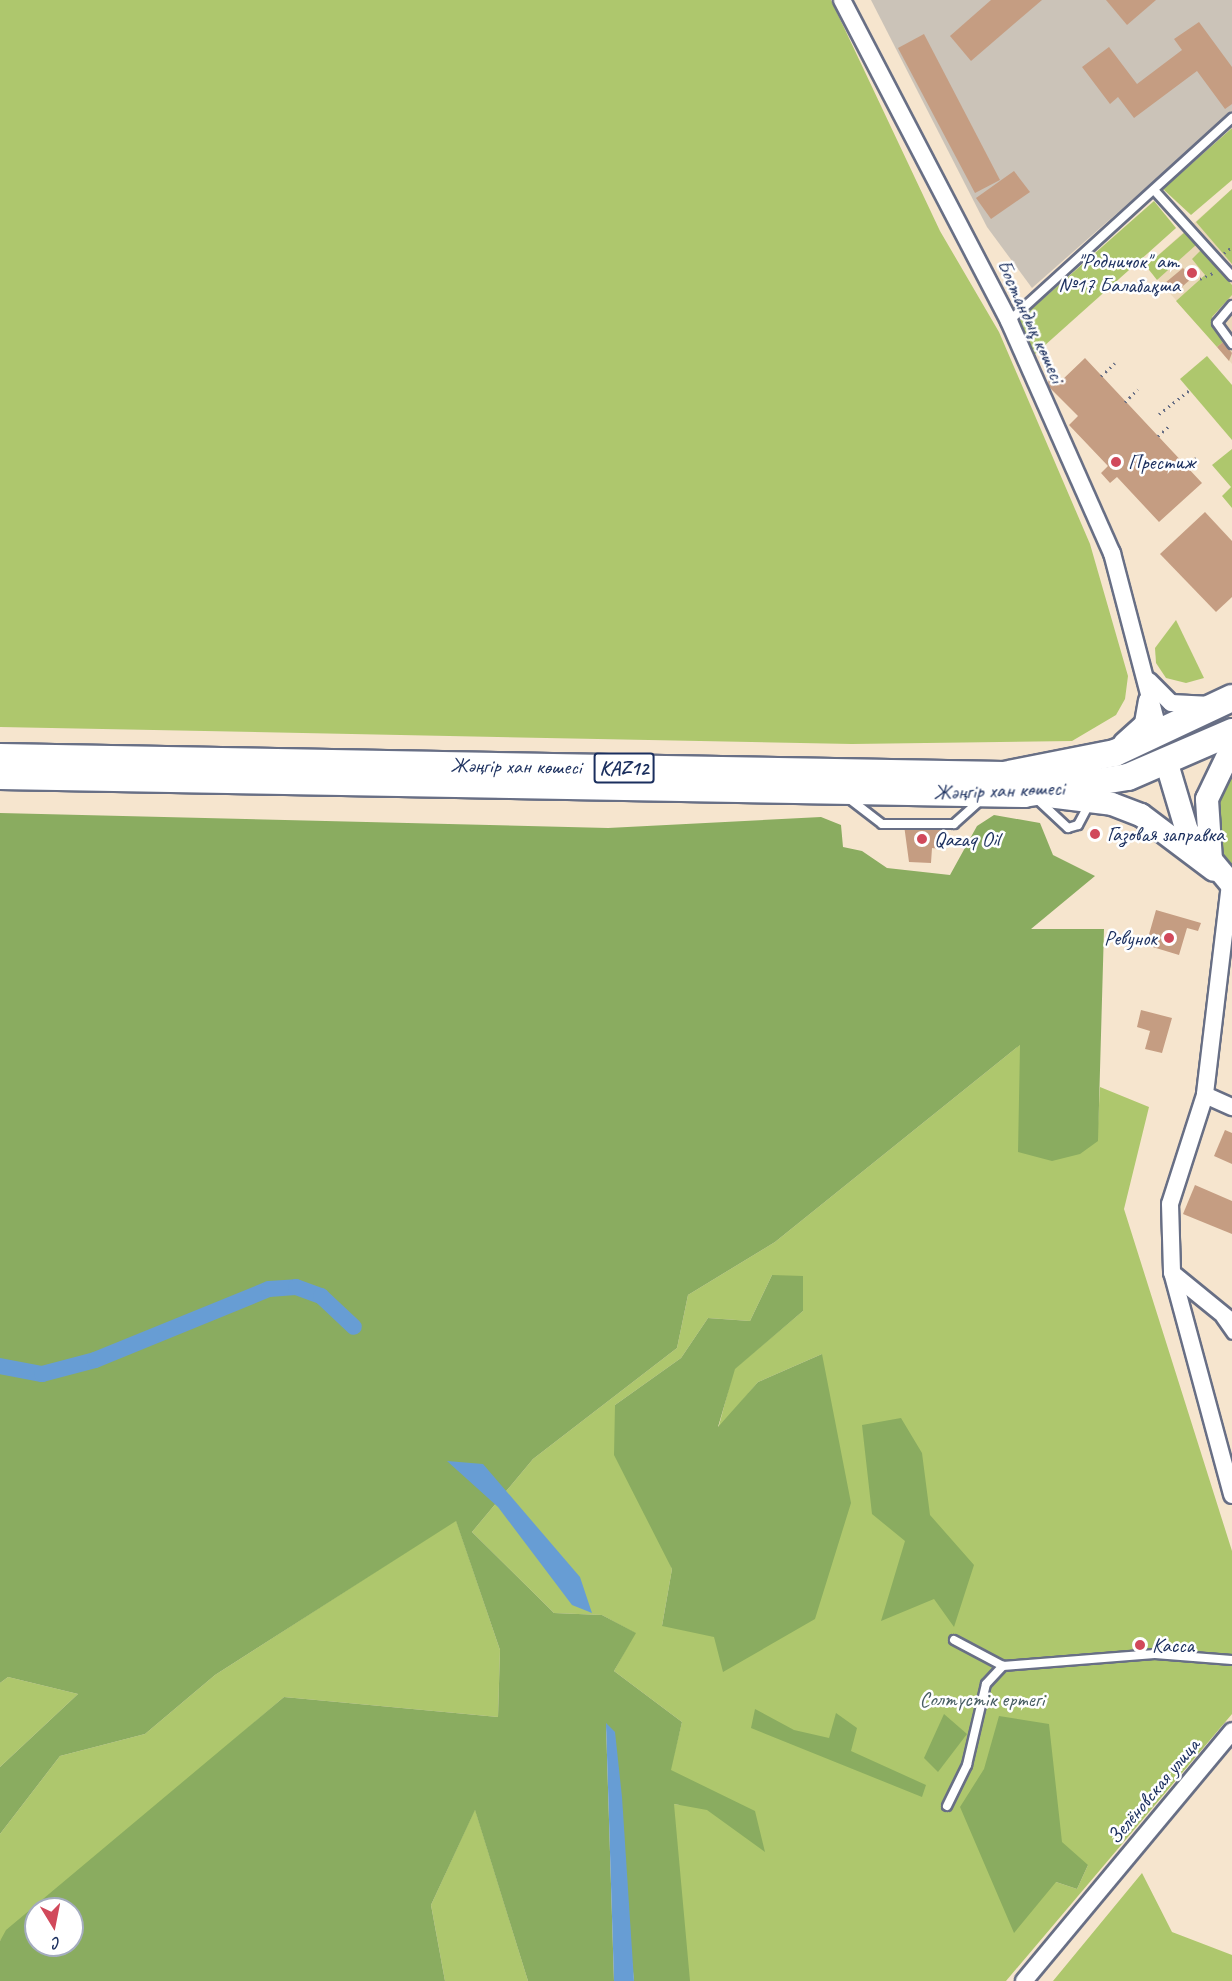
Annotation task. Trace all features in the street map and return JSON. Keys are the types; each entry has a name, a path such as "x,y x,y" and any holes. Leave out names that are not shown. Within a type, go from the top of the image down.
{"main road":[{"name":"Жәңгір хан көшесі","path":"0,757 1004,775 1093,759 1160,736 1232,697"},
{"name":"Жәңгір хан көшесі","path":"0,776 842,794 1024,794 1128,777 1167,764 1232,732"},
{"path":"1160,736 1187,831 1225,880"},
{"path":"1225,880 1206,837 1207,799 1232,747"},
{"path":"1024,794 1103,802 1141,815 1225,880"}],"street":[{"name":"Бостандық көшесі","path":"842,0 1009,321 1112,553 1145,675"},
{"path":"1145,675 1171,703 1190,707 1232,697"},
{"path":"1145,675 1160,736"},
{"path":"1093,759 1143,723 1148,706 1145,675"},
{"path":"1225,880 1205,1095 1170,1204 1172,1272 1232,1495"},
{"path":"1205,1095 1232,1107"},
{"path":"1172,1272 1226,1319"},
{"name":"Зелёновская улица","path":"1024,1981 1232,1731"}],"lane":[{"path":"1009,321 1232,118"},
{"path":"1154,190 1232,276"},
{"path":"1232,305 1217,323 1232,344"},
{"path":"1024,794 1044,804 1068,828 1078,825 1088,805 1103,802"},
{"path":"1226,1319 1232,1335"},
{"path":"954,1640 1004,1666 1155,1654 1232,1660"},
{"path":"947,1806 967,1765 986,1684 1004,1666"}],"path":[{"path":"1200,279 1223,265"},
{"path":"1101,376 1115,363"},
{"path":"1125,402 1137,389"},
{"path":"1159,414 1190,390"},
{"path":"1158,436 1169,426"},
{"path":"1186,466 1196,458"}],"shaded area":[{"path":"871,0 1232,0 1232,112 1032,288 987,227"},
{"name":"\"Родничок\" ат. №17 Балабақша","path":"1232,189 1232,364 1146,266"}],"green space":[{"path":"0,0 831,0 940,231 999,332 1090,544 1128,676 1125,699 1116,715 1072,741 852,744 0,727"},
{"path":"1232,128 1232,180 1191,215 1163,189"},
{"path":"1232,189 1232,264 1196,222"},
{"path":"1154,201 1176,228 1034,355 1018,321"},
{"path":"1185,232 1196,245 1157,280 1146,266"},
{"path":"1201,250 1232,285 1232,295 1212,317 1223,342 1217,347 1176,301 1205,275 1192,259"},
{"path":"1207,356 1232,385 1232,440 1180,379"},
{"path":"1232,449 1232,508 1222,496 1231,487 1212,465"},
{"path":"1176,620 1204,678 1186,683 1166,678 1156,663 1155,648"},
{"path":"1232,773 1232,872 1221,857 1217,810"},
{"path":"0,813 608,828 821,817 841,825 843,847 862,851 887,868 950,875 977,826 994,815 1040,823 1053,855 1095,876 1031,929 1104,929 1098,1141 1080,1154 1052,1161 1018,1152 1020,1045 775,1242 688,1295 677,1348 533,1459 472,1532 554,1613 602,1615 636,1633 614,1671 682,1722 671,1770 755,1811 765,1852 707,1810 674,1804 690,1981 634,1981 606,1723 614,1981 528,1981 475,1810 431,1905 445,1981 0,1981 0,1941 6,1930 24,1915 24,1957 84,1957 84,1897 45,1897 284,1697 498,1717 500,1650 456,1521 215,1675 145,1734 60,1756 0,1834 0,1767 78,1694 8,1677 0,1683"},
{"name":"Солтүстік ертегі","path":"1021,1044 1097,1141 1100,1087 1149,1107 1124,1209 1232,1551 1232,1714 1006,1981 673,1981 674,1804 680,1805 670,1770 682,1722 614,1671 635,1633 602,1615 554,1613 472,1532 533,1459 677,1348 688,1295 775,1242","holes":["772,1275 803,1311 734,1369 718,1429 758,1382 822,1354 662,1626 672,1569 615,1405 681,1358 708,1318 750,1321","1088,1865 1077,1889 1056,1882"]},
{"path":"772,1275 803,1276 803,1311 735,1369 718,1427 758,1382 822,1354 851,1503 815,1619 723,1672 714,1637 662,1626 672,1569 614,1455 615,1405 681,1358 708,1318 750,1321"},
{"path":"901,1418 922,1453 930,1515 974,1565 954,1627 934,1599 881,1621 905,1541 872,1514 862,1425"},
{"path":"456,1520 500,1650 498,1717 284,1697 51,1897 24,1897 24,1920 0,1941 0,1834 60,1756 145,1734 215,1675"},
{"path":"8,1677 78,1694 0,1767 0,1683"},
{"path":"755,1709 794,1730 829,1738 836,1713 857,1728 851,1751 926,1785 922,1797 751,1728"},
{"path":"944,1714 967,1734 938,1772 924,1758"},
{"path":"999,1716 1049,1724 1062,1842 1088,1865 1077,1889 1056,1882 1014,1933 960,1807 984,1769"},
{"path":"475,1809 528,1981 445,1981 431,1905"},
{"path":"1142,1873 1172,1932 1232,1955 1232,1981 1053,1981"}],"water":[{"path":"447,1461 483,1464 580,1577 592,1613 572,1605 498,1507"},
{"path":"606,1723 615,1732 622,1797 634,1981 614,1981"}],"building":[{"path":"991,0 1042,0 971,61 950,36"},
{"path":"1106,0 1156,0 1127,25"},
{"path":"1199,22 1232,67 1232,104 1225,109 1197,71 1134,118 1118,97 1110,104 1082,67 1109,47 1137,84 1182,50 1174,39"},
{"path":"924,34 1000,180 975,193 898,48"},
{"path":"1014,171 1030,192 991,219 976,198"},
{"path":"1183,268 1192,278 1174,294 1165,283"},
{"path":"1223,342 1232,353 1229,361 1217,347"},
{"path":"1085,358 1202,483 1159,522 1117,477 1110,483 1101,473 1108,466 1069,425 1078,416 1048,386 1050,369 1061,381"},
{"path":"1205,512 1232,541 1232,597 1216,612 1160,554"},
{"path":"904,825 941,827 940,849 932,848 931,863 909,862"},
{"path":"1156,910 1201,923 1198,931 1187,928 1179,955 1146,945"},
{"path":"1141,1010 1172,1018 1162,1053 1145,1049 1150,1031 1137,1027"},
{"path":"1225,1130 1232,1133 1232,1164 1214,1156"},
{"path":"1195,1185 1232,1201 1232,1234 1183,1214"},
{"name":"Касса","path":"1145,1642 1145,1647 1135,1649 1135,1643"}],"waterway":[{"path":"0,1366 42,1374 95,1360 269,1289 296,1287 321,1296 354,1327"}],"place":[{"name":"\"Родничок\" ат. №17 Балабақша","path":"1192,273"},
{"name":"Престиж","path":"1116,462"},
{"name":"Газовая заправка","path":"1095,834"},
{"name":"Qazaq Oil","path":"922,839"},
{"name":"Ревунок","path":"1169,938"},
{"name":"Касса","path":"1140,1645"}]}
